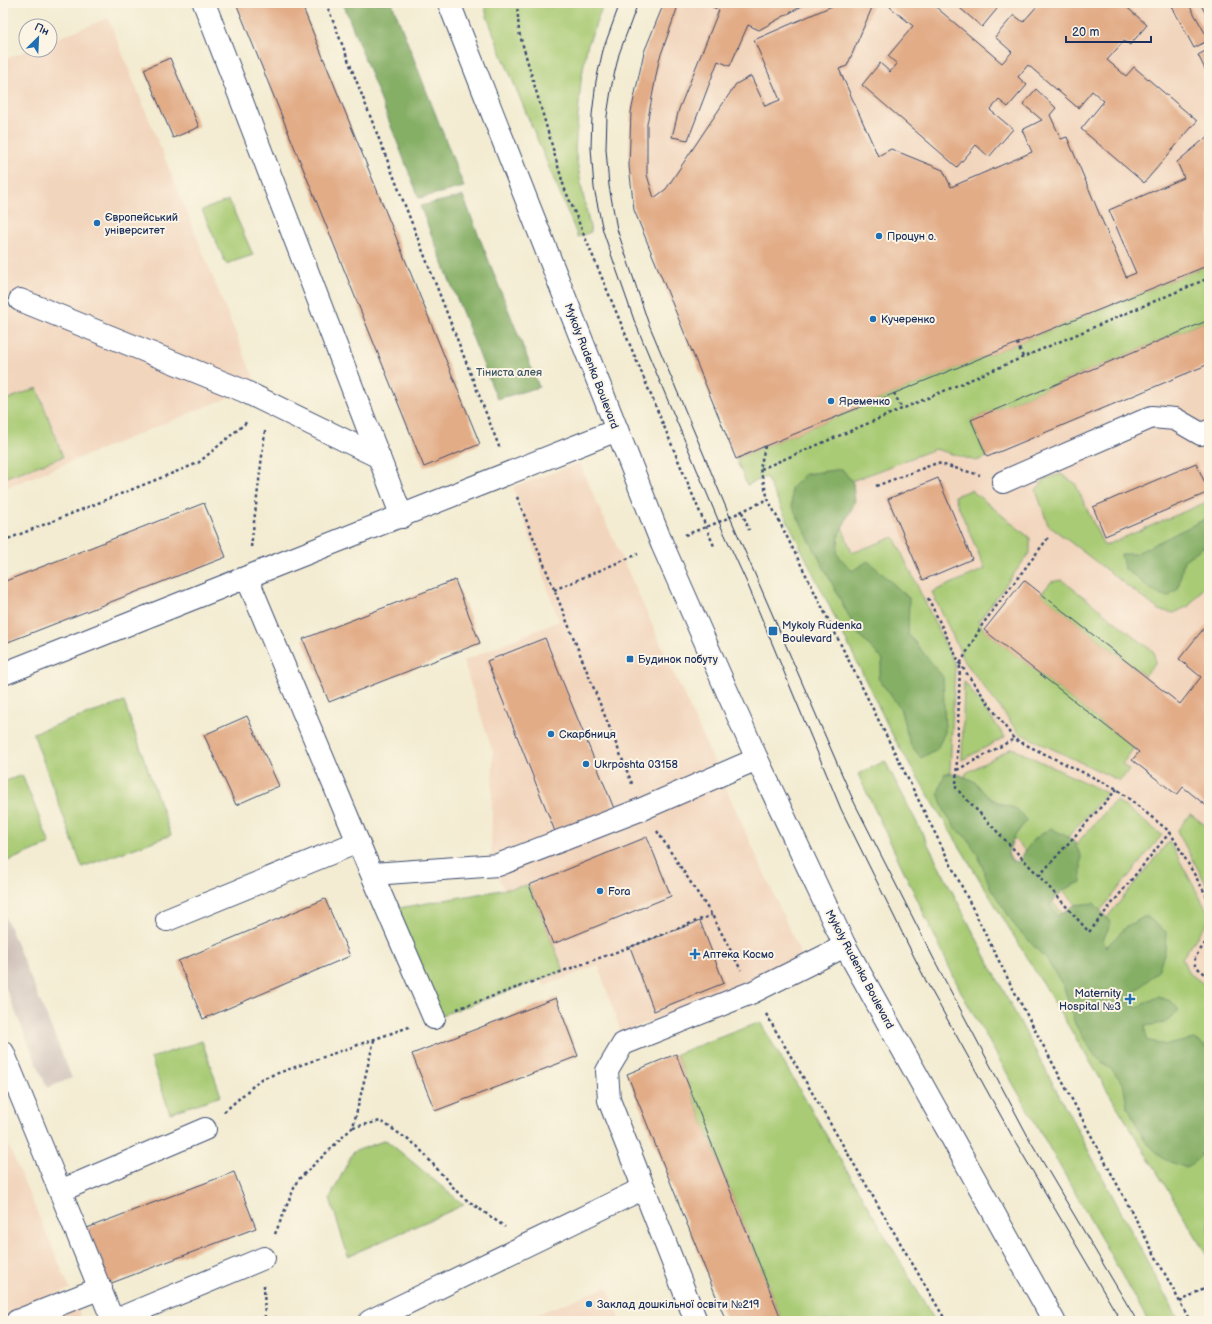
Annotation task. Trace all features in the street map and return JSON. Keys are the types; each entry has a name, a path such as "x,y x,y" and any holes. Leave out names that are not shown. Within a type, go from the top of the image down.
{"street":[{"path":"204,3 402,517"},
{"name":"Mykoly Rudenka Boulevard","path":"449,3 662,544 757,759 845,946 1054,1321"},
{"path":"20,300 244,391 379,457"},
{"path":"1003,482 1152,417 1175,419 1201,434 1209,431"},
{"path":"3,674 402,517 617,430"},
{"path":"247,578 434,1018"},
{"path":"373,874 498,865 642,809 757,759"},
{"path":"167,920 358,842"},
{"path":"696,1321 609,1100 607,1070 623,1044 753,992 845,946"},
{"path":"3,1052 101,1288 113,1321 264,1258"},
{"path":"60,1192 205,1128"},
{"path":"370,1321 644,1188"},
{"path":"17,1321 101,1288"}],"path":[{"path":"326,3 508,474 642,809 712,915 753,992 946,1321"},
{"path":"517,3 519,32 564,187 714,546"},
{"path":"760,469 1209,278"},
{"path":"1017,343 1023,357"},
{"path":"894,393 902,409"},
{"path":"3,541 198,463 269,403"},
{"path":"247,578 269,403"},
{"path":"765,446 760,469 768,499 1008,978 1190,1321"},
{"path":"876,486 936,463 1003,482"},
{"path":"742,512 749,530"},
{"path":"1048,538 982,625 960,664 956,788 1039,876 1089,932 1170,832"},
{"path":"928,598 960,664 1014,739 1117,789 1170,832 1209,900"},
{"path":"957,770 1014,739"},
{"path":"1039,876 1117,789"},
{"path":"1209,938 1195,958 1195,966 1209,977"},
{"path":"353,1127 374,1039"},
{"path":"265,1321 264,1258 297,1181 353,1127 381,1121 417,1146 460,1195 529,1244"},
{"path":"1180,1302 1209,1284"}],"shaded area":[{"path":"664,3 1209,3 1209,265 736,459 634,210 629,166 631,112 644,52"},
{"name":"Європейський університет","path":"108,18 257,386 3,489 3,60 18,54 18,58 58,58 58,38"},
{"name":"Maternity Hospital №3","path":"1209,292 1209,1258 895,740 766,477"},
{"path":"579,463 803,959 621,1033 598,965 544,986 491,859 493,753 463,661 559,621 513,487"},
{"path":"3,911 72,1078 47,1088 3,982"},
{"path":"3,1133 70,1289 3,1316"},
{"name":"Заклад дошкільної освіти №219","path":"607,1287 621,1321 519,1321"},
{"path":"77,1308 82,1321 44,1321"}],"green space":[{"path":"343,3 392,3 464,187 419,198"},
{"path":"484,3 604,3 587,47 581,81 575,150 591,232 578,237 497,43"},
{"name":"Тіниста алея","path":"463,196 539,387 497,399 420,206"},
{"path":"229,200 253,255 226,264 202,210"},
{"path":"1209,265 1209,320 971,420 987,457 976,461 935,449 828,490 852,553 894,537 955,665 949,791 1088,941 1169,841 1209,914 1209,920 1182,958 1188,972 1209,988 1209,1258 895,740 766,477 747,485 736,459"},
{"path":"37,388 63,457 3,478 3,401"},
{"path":"842,469 853,483 855,502 839,534 837,554 852,571 868,561 909,598 908,634 943,677 945,732 937,749 921,758 910,744 900,708 878,678 883,660 858,634 792,506 791,488 805,474"},
{"path":"1061,474 1075,483 1104,546 1209,501 1209,580 1189,606 1174,613 1159,610 1048,525 1036,490 1045,479"},
{"path":"971,490 1030,538 1030,552 979,621 984,630 1134,748 1122,764 1129,770 1120,781 1019,733 965,662 932,592 985,569 954,496"},
{"path":"1209,517 1209,543 1184,560 1178,589 1168,597 1156,593 1124,568 1121,554 1135,554"},
{"path":"1062,580 1154,652 1155,663 1145,676 1041,594 1051,582"},
{"path":"964,681 1005,737 962,760"},
{"path":"124,702 171,835 82,867 33,733"},
{"path":"1012,748 1107,793 1041,867 964,787 966,773"},
{"path":"885,761 1002,988 1179,1321 1148,1321 962,994 858,774"},
{"path":"945,773 961,775 975,782 988,797 1017,809 1027,820 1014,837 1008,853 1011,861 1018,862 1033,840 1051,828 1073,840 1081,856 1081,882 1063,890 1050,905 1058,916 1074,905 1094,903 1111,923 1103,940 1106,947 1127,926 1146,916 1166,932 1165,951 1158,971 1131,996 1135,1008 1158,997 1171,1001 1179,1010 1164,1023 1145,1026 1146,1040 1167,1045 1194,1039 1209,1049 1209,1134 1207,1135 1201,1156 1187,1168 1165,1160 1145,1141 1127,1105 1123,1083 1112,1070 1095,1056 1075,1024 1064,987 1046,959 1016,927 990,887 978,855 967,838 957,830 945,812 938,793"},
{"path":"22,775 50,844 3,863 3,782"},
{"path":"1116,800 1162,835 1092,921 1048,875"},
{"path":"1190,814 1209,828 1209,889 1177,831"},
{"path":"529,885 564,971 434,1018 388,910"},
{"path":"760,1022 935,1321 782,1321 676,1054"},
{"path":"202,1041 221,1096 170,1113 151,1058"},
{"path":"386,1140 464,1205 348,1256 330,1198 353,1152"}],"building":[{"path":"236,3 301,3 480,444 424,467"},
{"path":"664,3 679,3 659,60 647,124 647,175 654,198 666,189 736,84 751,76 765,106 780,100 754,40 839,3 874,3 847,66 839,69 878,156 891,149 943,170 951,187 1032,152 1022,130 1042,120 1023,104 1036,89 1056,108 1050,115 1061,139 1067,137 1126,277 1136,273 1109,210 1184,178 1177,162 1209,135 1209,265 736,459 634,210 629,166 631,112 644,52"},
{"path":"715,3 803,3 804,5 759,30 748,25 730,66 718,61 688,140 672,137 679,109 719,10 712,7"},
{"path":"893,3 931,3 1002,63 1012,52 995,37 1014,15 1023,22 1038,5 1036,3 1122,3 1147,25 1130,45 1124,41 1107,60 1126,76 1134,67 1197,121 1144,183 1081,129 1104,101 1092,91 1078,108 1028,65 1018,77 1027,85 1008,107 999,100 990,110 1013,129 989,157 976,145 957,167 862,85 880,63 890,72 897,64 888,56 913,26 890,7"},
{"path":"954,3 1002,3 982,27"},
{"path":"1170,3 1188,3 1209,40 1194,48"},
{"path":"1200,3 1209,3 1209,20"},
{"path":"1209,49 1209,77 1198,55"},
{"path":"170,58 199,127 173,138 144,69"},
{"path":"1209,320 1209,364 987,457 971,420"},
{"path":"1196,463 1209,492 1105,536 1093,507"},
{"path":"938,478 972,559 923,580 888,499"},
{"path":"204,503 226,557 3,644 3,582"},
{"path":"455,580 480,643 329,702 303,639"},
{"path":"1024,580 1180,704 1201,677 1179,659 1209,622 1209,808 1183,787 1177,795 1132,760 1139,752 984,630"},
{"path":"545,638 615,811 556,834 487,661"},
{"path":"247,716 279,786 236,805 204,735"},
{"path":"647,837 671,896 553,944 529,885"},
{"path":"325,899 350,956 203,1019 178,961"},
{"path":"700,921 724,983 654,1011 630,947"},
{"path":"556,998 578,1056 435,1111 412,1054"},
{"path":"676,1054 782,1321 726,1321 627,1074"},
{"path":"234,1172 256,1228 109,1284 87,1228"}],"tram line":[{"path":"620,3 603,50 596,81 592,115 591,148 594,188 603,231 634,320 719,522 747,583 841,809 926,981 1016,1143 1121,1321"},
{"path":"638,3 619,54 612,84 607,116 606,149 609,186 617,229 648,322 730,517 854,802 940,971 1031,1142 1137,1321"}],"place":[{"name":"Європейський університет","path":"97,223"},
{"name":"Процун о.","path":"879,236"},
{"name":"Кучеренко","path":"873,319"},
{"name":"Яременко","path":"831,401"},
{"name":"Mykoly Rudenka Boulevard","path":"773,631"},
{"name":"Будинок побуту","path":"630,659"},
{"name":"Скарбниця","path":"551,734"},
{"name":"Ukrposhta 03158","path":"586,764"},
{"name":"Fora","path":"600,891"},
{"name":"Аптека Космо","path":"695,954"},
{"name":"Maternity Hospital №3","path":"1130,999"},
{"name":"Заклад дошкільної освіти №219","path":"589,1304"}]}
